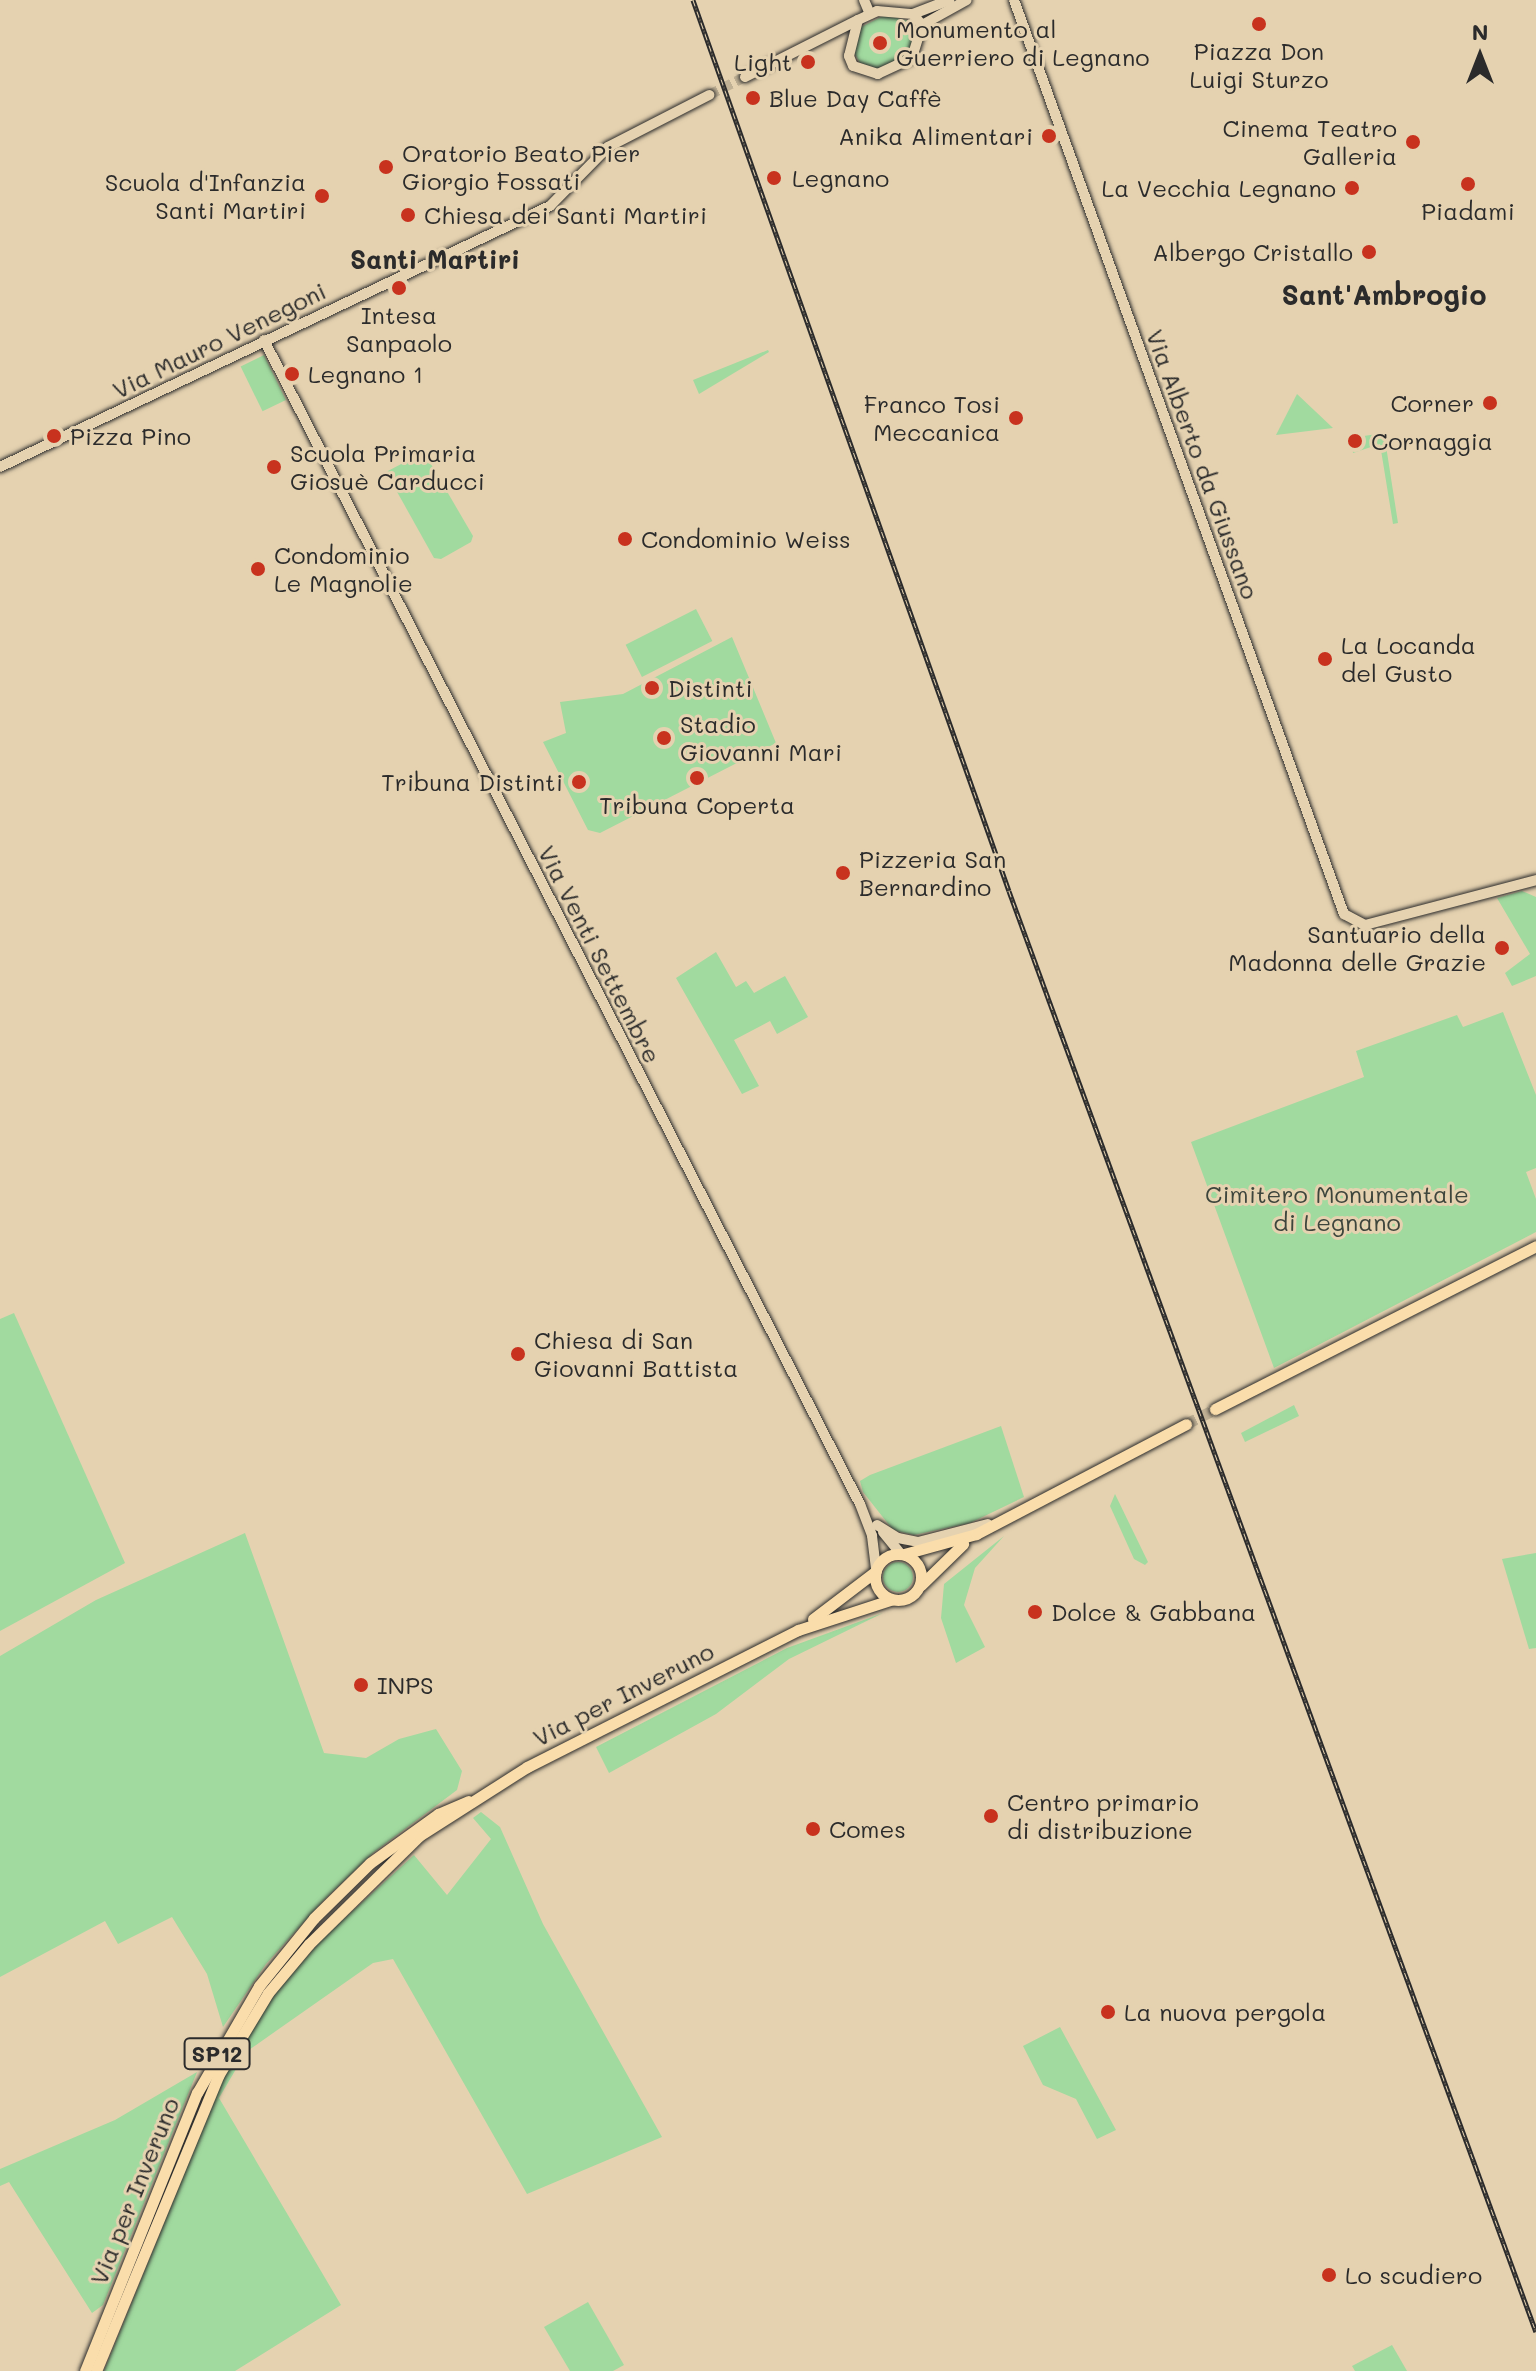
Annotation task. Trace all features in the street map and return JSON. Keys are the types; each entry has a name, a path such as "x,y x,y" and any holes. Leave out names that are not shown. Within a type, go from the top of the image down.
{"main road":[{"path":"1215,1409 1536,1246"},
{"path":"976,1534 921,1585 912,1598 890,1600 879,1587 876,1570 884,1558 976,1534 1186,1424"},
{"path":"901,1553 920,1573 921,1585"},
{"name":"Via per Inveruno","path":"798,1630 876,1570"},
{"name":"Via per Inveruno","path":"96,2371 218,2076 268,1993 309,1944 412,1844 469,1801 798,1630 890,1600"},
{"name":"Via per Inveruno","path":"85,2371 197,2093 259,1986 314,1918 370,1863 449,1806 469,1801"}],"street":[{"path":"864,0 869,12"},
{"path":"745,77 869,12 913,14 949,0"},
{"path":"858,20 849,46 853,66 865,73 890,72 912,58 922,25 967,0"},
{"name":"Via Alberto da Giussano","path":"1014,0 1342,910 1353,923 1369,924 1536,880"},
{"path":"913,14 922,25"},
{"path":"819,39 849,46"},
{"name":"Via Mauro Venegoni","path":"0,467 550,206 608,147 709,95"},
{"name":"Via Venti Settembre","path":"264,340 860,1504 872,1536 876,1570"},
{"name":"Via Venti Settembre","path":"860,1504 901,1553"},
{"path":"877,1525 898,1538 918,1542 1002,1520"}],"green space":[{"path":"885,15 909,21 917,34 907,55 880,70 860,63 852,49 861,27"},
{"path":"769,352 699,394 693,380"},
{"path":"264,355 286,400 263,411 241,366"},
{"path":"1297,394 1333,428 1276,435"},
{"path":"1384,433 1398,523 1393,524 1380,444 1353,453 1352,444 1357,437"},
{"path":"424,452 473,536 471,542 441,559 434,558 386,472"},
{"path":"696,609 712,641 642,677 626,645"},
{"name":"Stadio Giovanni Mari","path":"732,637 776,743 600,833 588,830 543,742 566,733 560,702 623,694"},
{"path":"1522,891 1536,897 1536,976 1512,986 1505,973 1530,954 1497,898"},
{"path":"716,952 736,987 746,981 754,993 785,976 808,1017 777,1034 770,1021 734,1040 759,1086 742,1094 676,978"},
{"name":"Cimitero Monumentale di Legnano","path":"1503,1012 1536,1095 1536,1168 1526,1172 1536,1199 1536,1232 1274,1368 1191,1142 1364,1077 1356,1051 1457,1015 1463,1027"},
{"path":"14,1313 125,1563 0,1631 0,1319"},
{"path":"1294,1405 1299,1416 1245,1442 1241,1433"},
{"path":"1001,1426 1024,1497 970,1523 914,1535 893,1530 863,1492 860,1481 870,1475"},
{"path":"1115,1494 1148,1562 1145,1565 1134,1559 1110,1506"},
{"path":"245,1533 324,1753 366,1758 399,1739 436,1729 462,1771 457,1790 373,1853 324,1900 266,1964 223,2027 207,1974 172,1917 118,1944 105,1921 0,1977 0,1656 96,1600"},
{"path":"1004,1536 975,1568 964,1605 985,1647 956,1663 941,1618 944,1584"},
{"path":"1536,1553 1536,1648 1529,1649 1502,1559"},
{"path":"898,1562 909,1566 913,1577 909,1588 898,1592 887,1588 883,1577 887,1566"},
{"path":"883,1613 789,1659 716,1714 609,1773 596,1747 787,1648"},
{"path":"481,1812 500,1827 543,1924 662,2137 527,2194 393,1959 373,1963 246,2052 219,2098 341,2305 235,2371 104,2371 223,2078 273,1996 323,1938 414,1855 447,1895 491,1839 473,1818"},
{"path":"1060,2027 1116,2130 1097,2139 1076,2099 1043,2085 1023,2046"},
{"path":"197,2072 103,2305 92,2313 9,2182 0,2186 0,2169 115,2120"},
{"path":"588,2302 624,2365 613,2371 570,2371 544,2327"},
{"path":"1392,2345 1407,2371 1355,2371 1352,2366"}],"tunnel":[{"path":"709,95 745,77"},
{"path":"1186,1424 1215,1409"}],"railway":[{"path":"693,0 1009,891 1536,2332"}],"place":[{"name":"Piazza Don Luigi Sturzo","path":"1259,24"},
{"name":"Monumento al Guerriero di Legnano","path":"880,43"},
{"name":"Light","path":"808,62"},
{"name":"Blue Day Caffè","path":"753,98"},
{"name":"Anika Alimentari","path":"1049,136"},
{"name":"Cinema Teatro Galleria","path":"1413,142"},
{"name":"Oratorio Beato Pier Giorgio Fossati","path":"386,167"},
{"name":"Legnano","path":"774,178"},
{"name":"Piadami","path":"1468,184"},
{"name":"La Vecchia Legnano","path":"1352,188"},
{"name":"Scuola d'Infanzia Santi Martiri","path":"322,196"},
{"name":"Chiesa dei Santi Martiri","path":"408,215"},
{"name":"Albergo Cristallo","path":"1369,252"},
{"name":"Intesa Sanpaolo","path":"399,288"},
{"name":"Legnano 1","path":"292,374"},
{"name":"Corner","path":"1490,403"},
{"name":"Franco Tosi Meccanica","path":"1016,418"},
{"name":"Pizza Pino","path":"54,436"},
{"name":"Cornaggia","path":"1355,441"},
{"name":"Scuola Primaria Giosuè Carducci","path":"274,467"},
{"name":"Condominio Weiss","path":"625,539"},
{"name":"Condominio Le Magnolie","path":"258,569"},
{"name":"La Locanda del Gusto","path":"1325,659"},
{"name":"Distinti","path":"652,688"},
{"name":"Stadio Giovanni Mari","path":"664,738"},
{"name":"Tribuna Coperta","path":"697,778"},
{"name":"Tribuna Distinti","path":"579,782"},
{"name":"Pizzeria San Bernardino","path":"843,873"},
{"name":"Santuario della Madonna delle Grazie","path":"1502,948"},
{"name":"Chiesa di San Giovanni Battista","path":"518,1354"},
{"name":"Dolce & Gabbana","path":"1035,1612"},
{"name":"INPS","path":"361,1685"},
{"name":"Centro primario di distribuzione","path":"991,1816"},
{"name":"Comes","path":"813,1829"},
{"name":"La nuova pergola","path":"1108,2012"},
{"name":"Lo scudiero","path":"1329,2275"}],"district":[{"name":"Santi Martiri","path":"435,260"},
{"name":"Sant'Ambrogio","path":"1384,294"}]}
